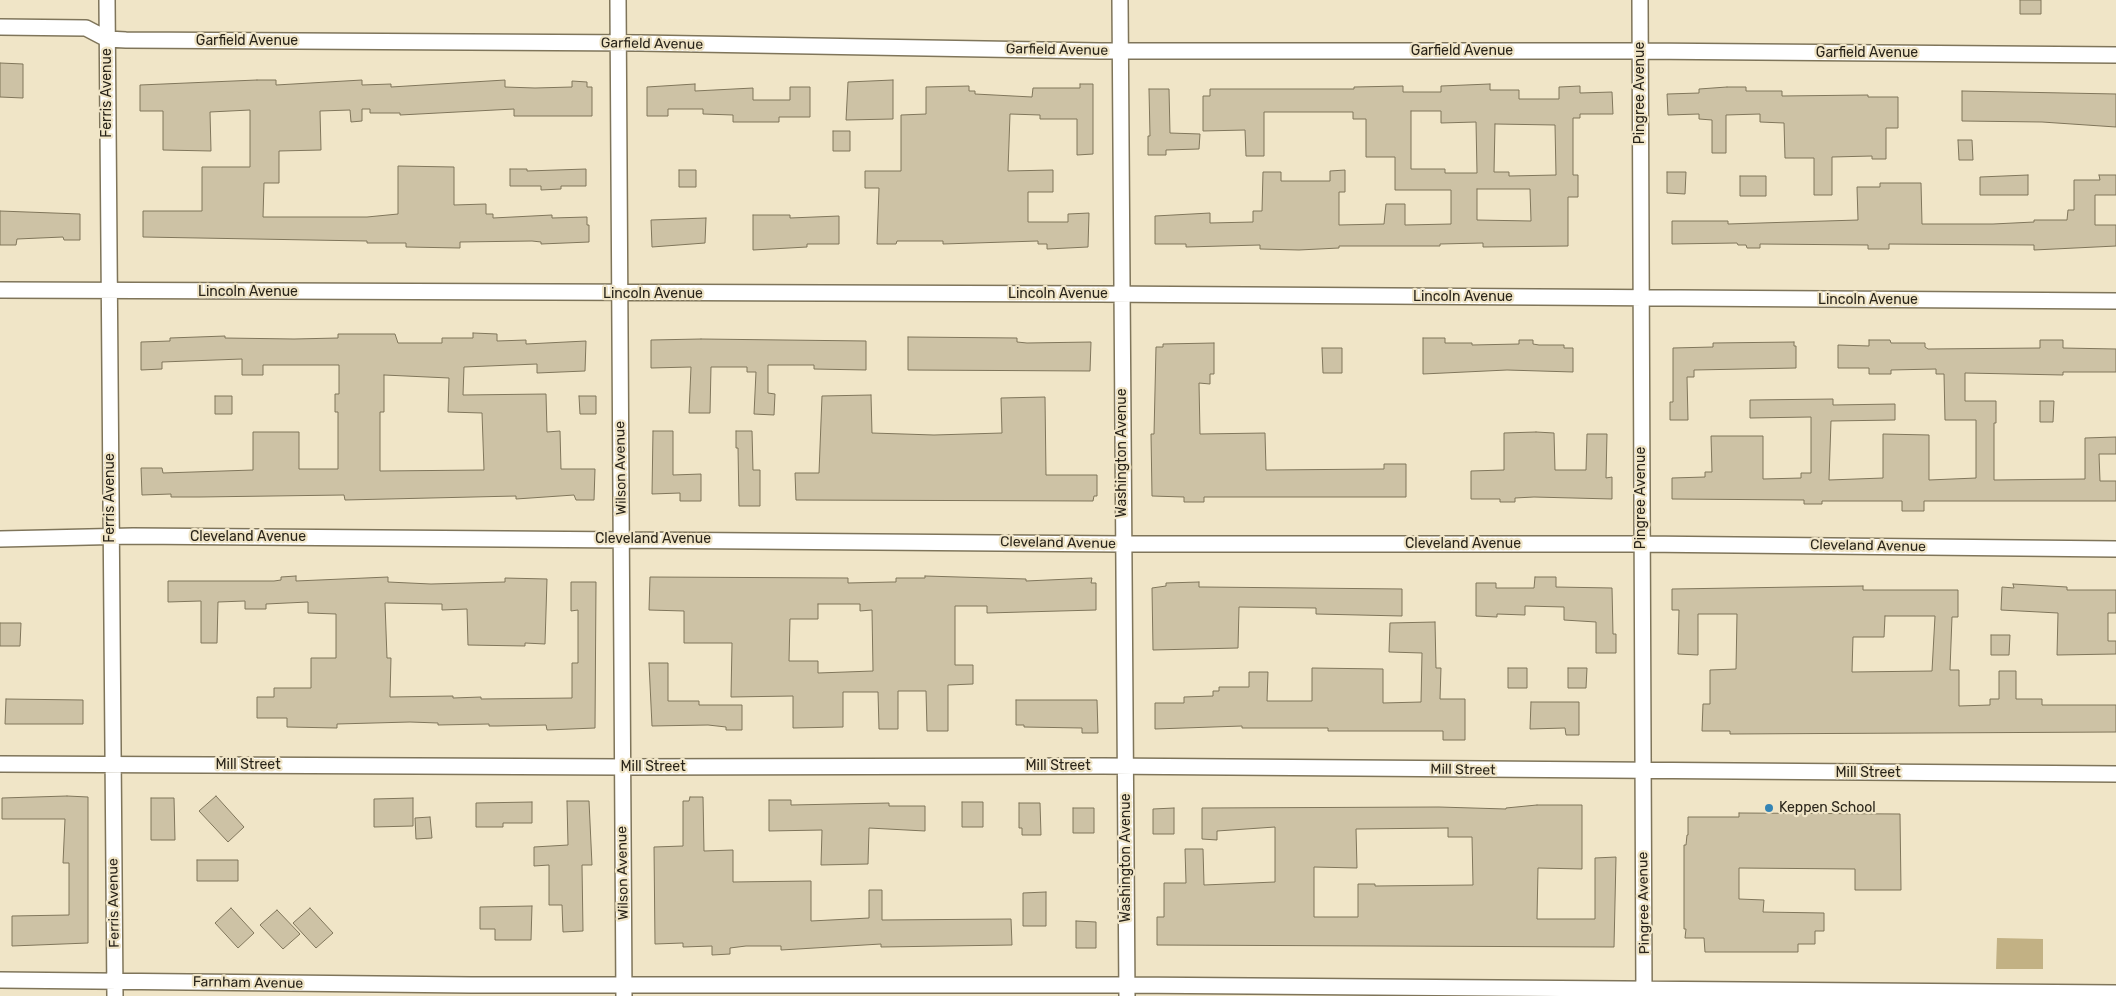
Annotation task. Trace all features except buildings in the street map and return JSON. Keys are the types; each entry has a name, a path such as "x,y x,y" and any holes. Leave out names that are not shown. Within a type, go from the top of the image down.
{"street":[{"name":"Ferris Avenue","path":"107,0 115,989"},
{"name":"Wilson Avenue","path":"618,0 624,991"},
{"name":"Washington Avenue","path":"1120,0 1127,990"},
{"name":"Pingree Avenue","path":"1640,0 1644,993"},
{"name":"Garfield Avenue","path":"0,28 86,28 107,39 618,43 1120,51 1640,51 2116,55"},
{"name":"Lincoln Avenue","path":"0,290 2116,301"},
{"name":"Cleveland Avenue","path":"0,540 110,537 2116,548"},
{"name":"Mill Street","path":"0,764 1125,767 2116,774"},
{"name":"Farnham Avenue","path":"0,980 115,989 2116,993"}],"shaded area":[{"path":"1997,938 2043,939 2043,969 1996,969"}],"place":[{"name":"Keppen School","path":"1769,808"}]}
